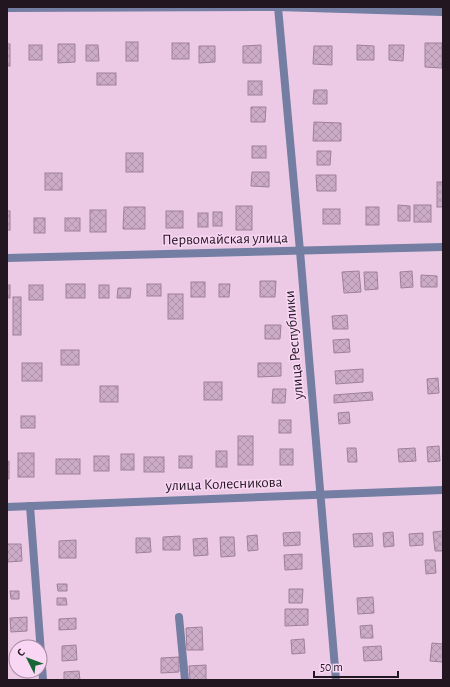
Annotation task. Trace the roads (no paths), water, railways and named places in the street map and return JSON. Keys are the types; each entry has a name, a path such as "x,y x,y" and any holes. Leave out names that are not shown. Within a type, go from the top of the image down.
{"street":[{"path":"7,8 278,7 443,12"},
{"name":"улица Республики","path":"278,7 336,680"},
{"name":"Первомайская улица","path":"7,258 443,247"},
{"name":"улица Колесникова","path":"7,507 443,490"},
{"path":"30,506 44,680"},
{"path":"179,617 185,680"}]}
